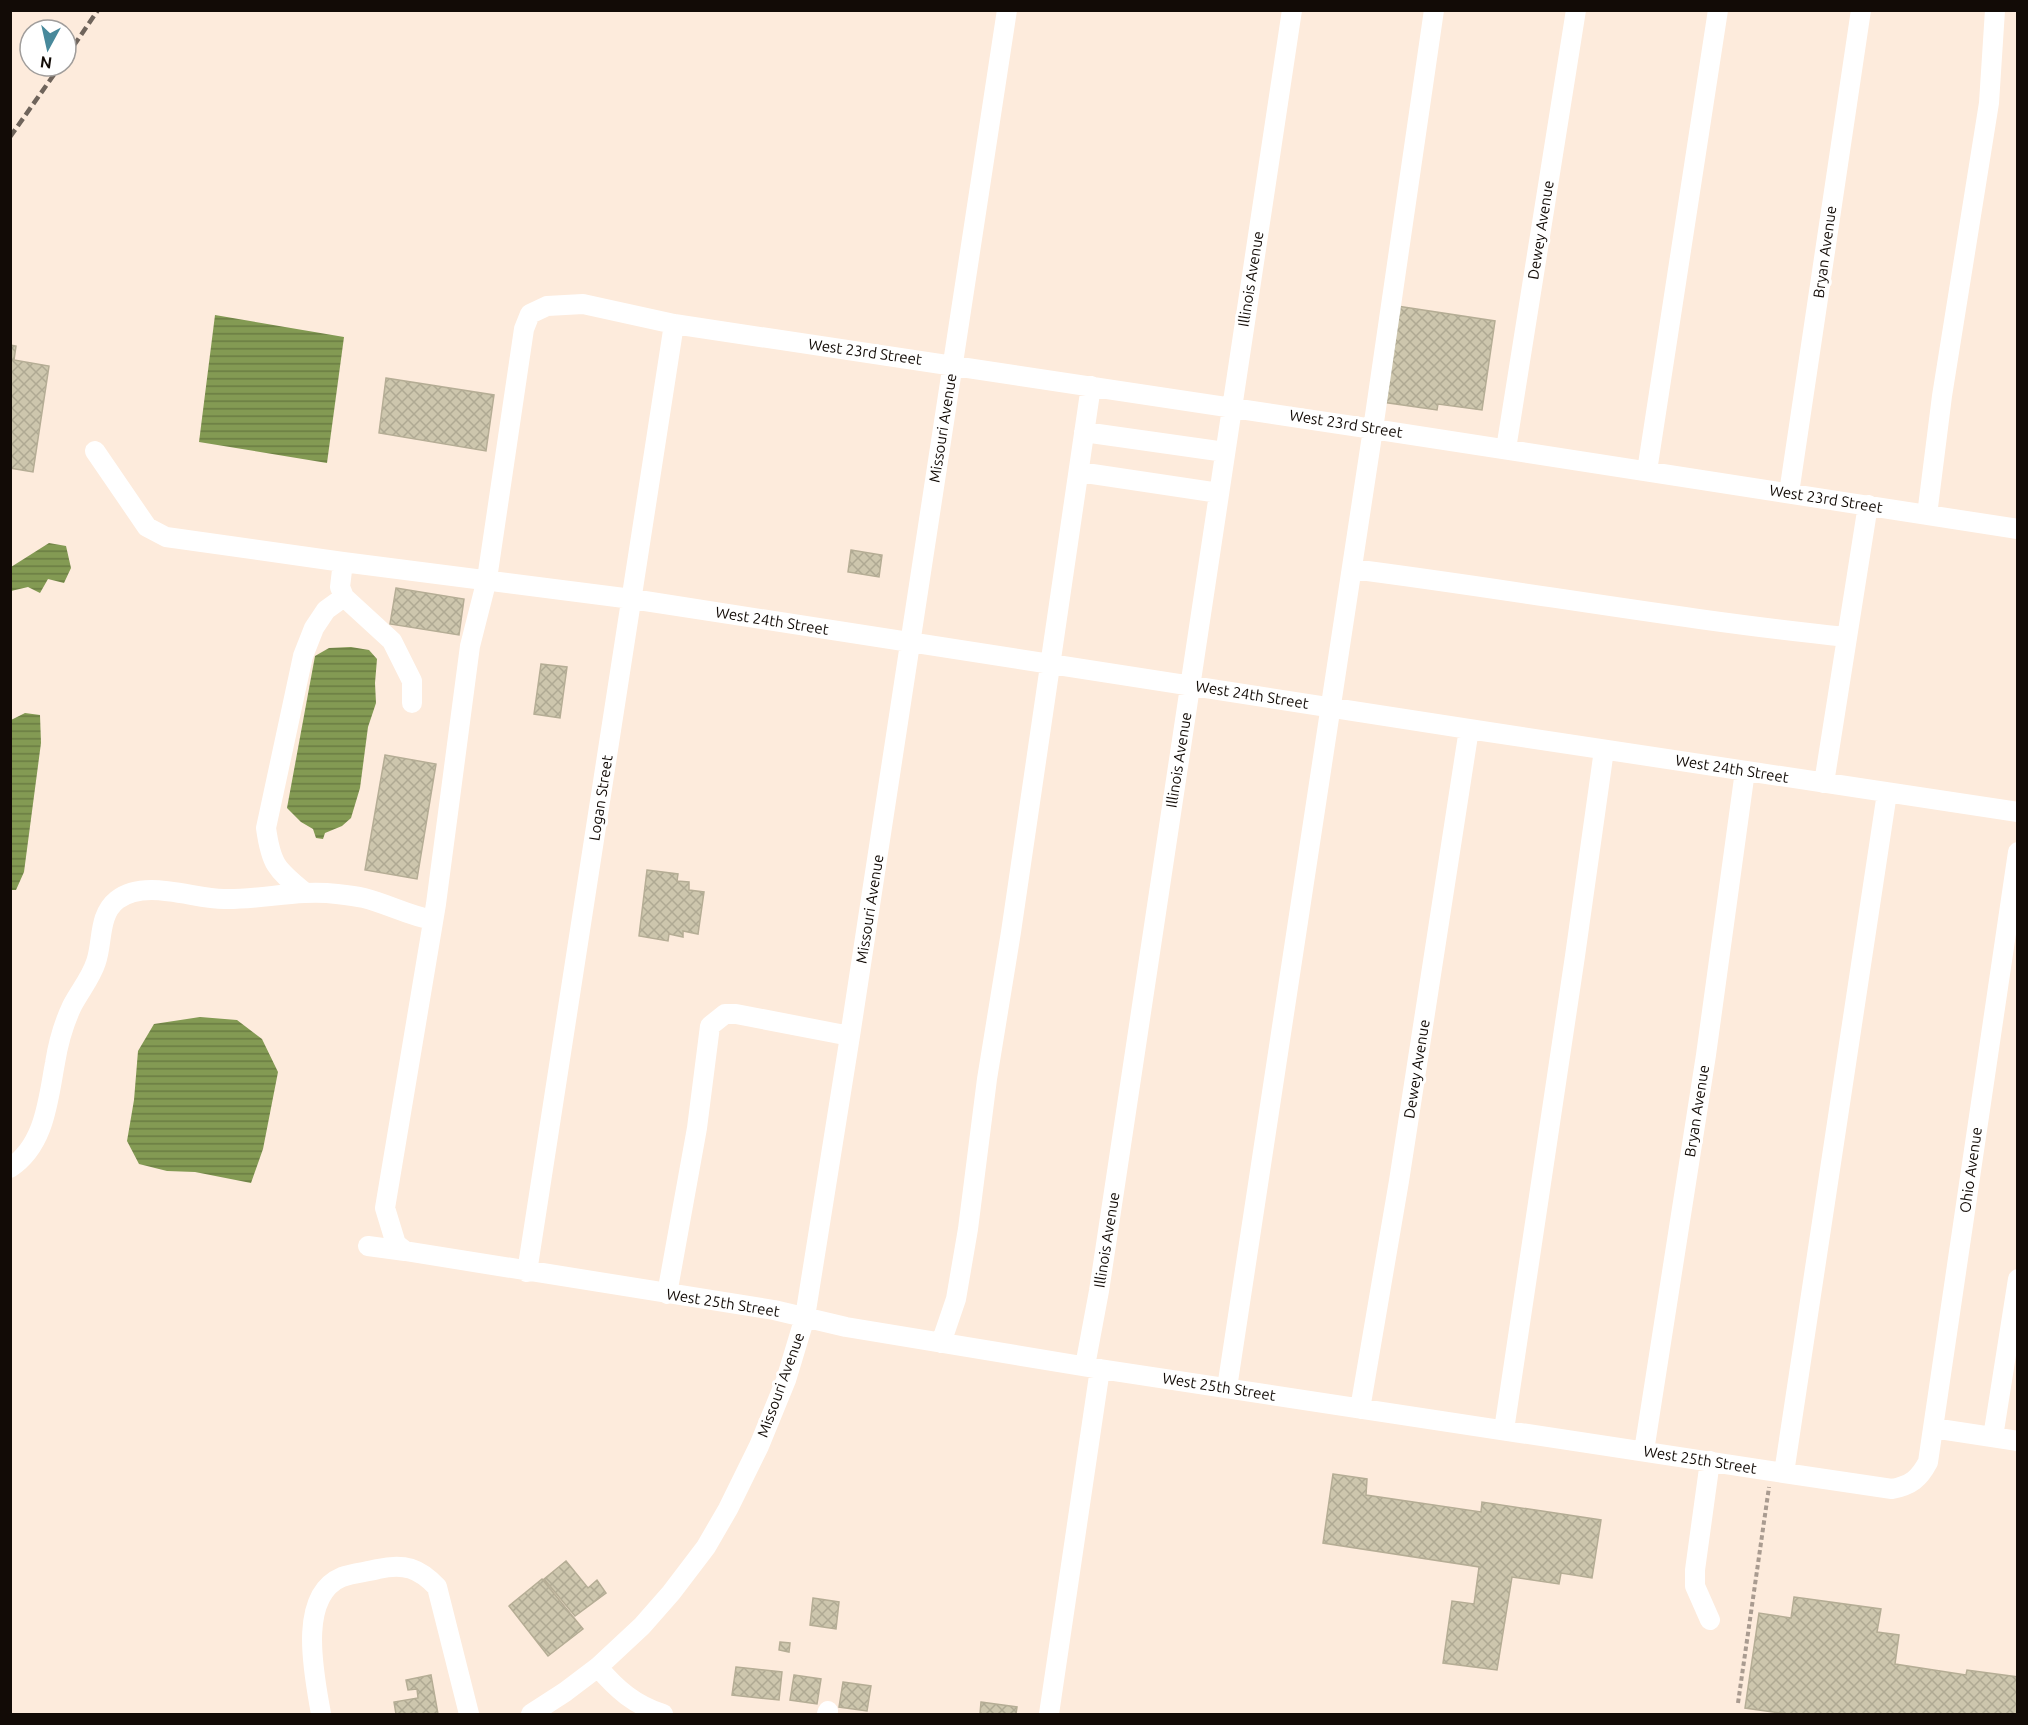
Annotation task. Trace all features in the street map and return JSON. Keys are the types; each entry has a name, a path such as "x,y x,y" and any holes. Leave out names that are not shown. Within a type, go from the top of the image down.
{"street":[{"name":"Missouri Avenue","path":"531,1714 598,1667 642,1626 706,1547 728,1509 759,1446 786,1380 805,1317 1007,10"},
{"name":"Illinois Avenue","path":"1049,1714 1101,1279 1292,10"},
{"path":"1227,1388 1352,569 1434,10"},
{"name":"Dewey Avenue","path":"1506,449 1576,10"},
{"path":"1647,471 1718,10"},
{"name":"Bryan Avenue","path":"1789,493 1861,10"},
{"path":"1927,515 1942,396 1989,104 1995,10"},
{"name":"West 23rd Street","path":"487,579 524,328 530,314 547,306 583,304 674,324 1232,407 2018,529"},
{"name":"Logan Street","path":"527,1272 674,324"},
{"path":"941,1343 956,1299 966,1241 987,1078 1011,932 1091,386"},
{"path":"1084,432 1225,452"},
{"name":"West 24th Street","path":"95,451 147,527 154,533 166,537 343,562 632,598 1331,708 2018,812"},
{"path":"1079,472 1219,493"},
{"path":"1824,783 1868,505"},
{"path":"343,562 340,587 344,597 392,641 412,681 412,703"},
{"path":"1352,569 1726,623 1847,637"},
{"path":"405,1251 396,1244 385,1208 433,920 470,646 487,579"},
{"path":"303,891 279,872 269,850 266,828 303,656 314,628 326,610 344,597"},
{"name":"Dewey Avenue","path":"1360,1408 1399,1181 1469,729"},
{"path":"1504,1430 1572,980 1604,750"},
{"name":"Bryan Avenue","path":"1644,1451 1706,1055 1745,771"},
{"path":"1778,1472 1887,793"},
{"name":"Ohio Avenue","path":"1913,1482 1928,1462 2018,852"},
{"path":"10,1168 30,1148 45,1118 63,1030 71,1008 96,964 104,917 118,900 140,891 166,890 224,899 303,891 335,893 365,898 407,914 433,920"},
{"path":"667,1294 697,1128 710,1026 725,1014 736,1014 850,1036"},
{"name":"West 25th Street","path":"368,1246 774,1310 846,1327 1092,1368 1892,1489 1913,1482"},
{"path":"1994,1437 2018,1280"},
{"path":"1933,1428 2018,1441"},
{"path":"1710,1461 1695,1570 1695,1586 1710,1620"},
{"path":"321,1714 312,1662 312,1632 316,1606 325,1591 341,1577 383,1568 409,1568 425,1574 436,1587 469,1714"},
{"path":"598,1667 628,1698 648,1710 663,1714"}],"path":[{"path":"1738,1703 1778,1472"}],"shaded area":[{"path":"215,315 344,337 327,463 199,442"},
{"path":"49,543 66,546 71,568 64,583 48,579 40,593 28,587 11,591 11,567"},
{"path":"351,647 369,650 377,659 376,703 368,727 360,788 351,818 342,826 325,833 323,839 316,838 313,829 301,822 287,808 315,656 329,648"},
{"path":"25,713 40,715 41,743 24,872 16,890 10,890 11,720"},
{"path":"200,1017 237,1020 262,1039 278,1072 263,1149 251,1183 195,1172 167,1171 139,1164 127,1141 134,1100 138,1051 154,1024"}],"building":[{"path":"1397,306 1495,321 1482,410 1438,404 1437,410 1382,402"},
{"path":"10,345 16,346 14,360 49,366 33,472 10,468"},
{"path":"386,378 494,395 486,451 379,433"},
{"path":"851,550 882,555 879,577 848,572"},
{"path":"396,588 464,599 459,635 390,624"},
{"path":"541,664 567,667 560,718 534,714"},
{"path":"385,755 436,764 417,879 365,870"},
{"path":"647,870 678,874 677,881 689,882 689,890 704,892 698,934 683,931 683,937 669,934 668,941 639,936"},
{"path":"1333,1474 1367,1479 1366,1495 1481,1512 1482,1502 1601,1520 1592,1578 1561,1573 1559,1584 1512,1577 1497,1670 1443,1663 1452,1601 1474,1604 1479,1567 1323,1543"},
{"path":"566,1561 588,1588 597,1580 606,1593 575,1616 544,1579"},
{"path":"542,1579 583,1629 548,1656 509,1606"},
{"path":"1794,1597 1881,1609 1877,1632 1899,1635 1895,1664 1966,1675 1967,1670 2018,1677 2018,1714 1788,1714 1745,1708 1759,1613 1791,1618"},
{"path":"813,1598 839,1602 836,1629 810,1625"},
{"path":"780,1642 790,1643 789,1652 779,1650"},
{"path":"736,1667 782,1672 779,1700 732,1695"},
{"path":"431,1675 438,1714 396,1714 394,1702 418,1698 417,1689 408,1690 406,1680"},
{"path":"794,1675 821,1679 817,1704 790,1700"},
{"path":"843,1682 871,1686 867,1711 839,1707"},
{"path":"981,1702 1017,1707 1016,1714 980,1714"}],"railway":[{"path":"78,39 98,10"},
{"path":"10,137 52,78"}]}
